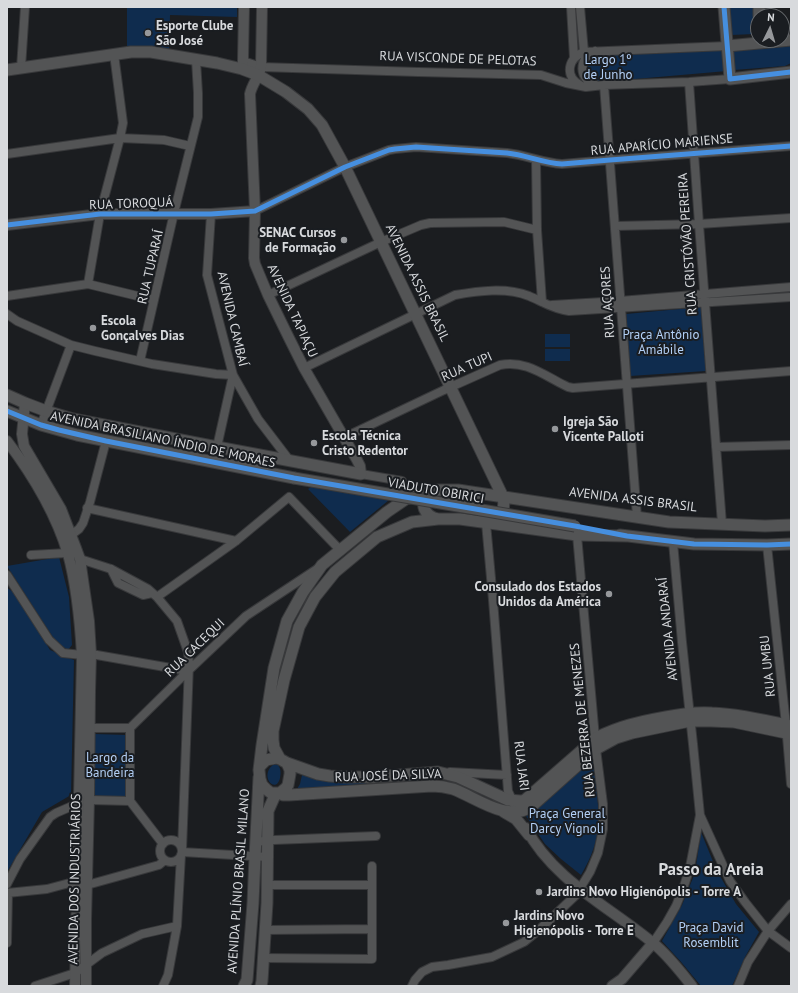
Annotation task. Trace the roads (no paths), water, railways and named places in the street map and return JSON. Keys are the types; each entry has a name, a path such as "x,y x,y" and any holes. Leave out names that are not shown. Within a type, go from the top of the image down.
{"main road":[{"path":"724,7 730,79"},
{"path":"727,46 750,43"},
{"name":"AVENIDA ASSIS BRASIL","path":"7,70 114,54 151,52 216,63 243,65 260,71 308,110 322,124 345,167 503,497 670,522 765,526 791,525"},
{"name":"RUA VISCONDE DE PELOTAS","path":"730,79 791,72"},
{"name":"AVENIDA BRASILIANO ÍNDIO DE MORAES","path":"7,395 46,411 73,419 361,474"},
{"name":"AVENIDA BRASILIANO ÍNDIO DE MORAES","path":"7,411 41,425 77,435 294,478"},
{"name":"VIADUTO OBIRICI","path":"294,478 576,530"},
{"path":"434,490 427,495 424,504 426,512 429,516 438,519"},
{"name":"AVENIDA PLÍNIO BRASIL MILANO","path":"245,983 253,903 259,771 262,745 274,668 287,621 302,592 322,565 387,512 406,499 434,490 458,490 503,497"},
{"path":"486,523 491,522 501,515 504,504 503,497"},
{"path":"284,761 271,758 266,760 259,771 262,785 272,793 278,793 286,788 290,779 290,770 284,761 274,748 274,731 284,680 299,627 315,597 335,572 377,537 412,522 438,519 460,519 486,523 576,530 694,544 791,544"},
{"path":"513,801 525,800 596,743 690,717 789,730"},
{"path":"518,812 525,811 531,807 596,743"},
{"name":"RUA JOSÉ DA SILVA","path":"284,761 318,774 330,776 374,777 438,772 458,777 513,801"},
{"name":"RUA JOSÉ DA SILVA","path":"278,793 289,795 442,786 453,789 503,812 518,812"},
{"name":"AVENIDA PLÍNIO BRASIL MILANO","path":"263,984 268,957 270,930 271,885 268,857 268,812 278,793"},
{"path":"503,812 516,819 529,835"},
{"path":"245,983 256,979 263,984"}],"street":[{"path":"22,68 25,7"},
{"path":"243,65 244,7"},
{"path":"260,71 262,7"},
{"path":"571,7 574,58"},
{"path":"580,7 584,52"},
{"path":"581,86 572,79 570,68 574,58 578,54 584,52 727,46"},
{"path":"596,51 590,53 586,57 582,67 585,78 588,82 593,85 602,86"},
{"path":"88,284 100,214 123,123 114,54"},
{"name":"RUA TUPARAÍ","path":"140,361 198,117 196,60"},
{"name":"RUA VISCONDE DE PELOTAS","path":"260,71 418,72 541,75 566,83 586,87 730,79"},
{"name":"AVENIDA TAPIAÇU","path":"260,71 253,84 250,94 255,211 255,264 268,295 304,368 357,460 360,466 361,474"},
{"name":"RUA CRISTÓVÃO PEREIRA","path":"689,82 722,524"},
{"name":"RUA AÇORES","path":"602,86 610,160 637,517"},
{"path":"7,154 120,138 164,140 190,146"},
{"name":"RUA APARÍCIO MARIENSE","path":"255,211 345,167 389,150 402,148 416,147 507,153 554,164 562,164 791,146"},
{"path":"536,160 538,230 545,304"},
{"name":"RUA TOROQUÁ","path":"7,225 100,214 211,214 255,211"},
{"name":"AVENIDA CAMBAÍ","path":"211,214 208,275 233,375 258,419 290,461"},
{"path":"615,226 699,224 791,218"},
{"path":"268,295 421,225 434,222 504,222 538,230"},
{"path":"7,296 88,284 154,300"},
{"path":"620,305 704,294 791,287"},
{"path":"761,289 762,299"},
{"path":"304,368 455,295 479,291 511,292 527,296 545,304 620,305 705,303 791,297"},
{"path":"7,314 17,321 71,344 95,351 140,361 216,374 233,375 217,447"},
{"path":"41,425 71,344"},
{"name":"RUA TUPI","path":"345,438 500,365 513,363 529,367 568,387 627,384 791,371"},
{"name":"AVENIDA DOS INDUSTRIÁRIOS","path":"25,403 22,440 24,446 61,509 66,536 67,553 73,576 81,628 86,637"},
{"name":"AVENIDA DOS INDUSTRIÁRIOS","path":"7,441 42,493 66,536 76,548 80,559 89,621 86,637 87,655 83,849 87,885 86,986"},
{"path":"66,536 79,529 83,523 106,441"},
{"path":"716,447 791,444"},
{"path":"361,474 402,481"},
{"path":"155,595 236,541 289,497 340,551"},
{"path":"87,508 236,541"},
{"name":"RUA JARI","path":"486,523 508,790 529,835 541,853 580,889 653,943 674,964 692,986"},
{"name":"RUA BEZERRA DE MENEZES","path":"412,986 422,972 432,967 492,957 524,942 558,913 576,895 590,872 598,853 603,830 603,804 576,530"},
{"name":"AVENIDA ANDARAÍ","path":"612,986 622,979 653,943 676,906 690,868 700,815 673,542"},
{"name":"RUA UMBU","path":"767,545 789,730 791,784"},
{"path":"31,555 67,553"},
{"path":"80,559 111,569 148,588 177,620 188,652 177,926 168,975 163,986"},
{"name":"RUA CACEQUI","path":"130,728 188,670 246,616 322,565"},
{"path":"7,575 49,640 63,653 87,655 188,670"},
{"path":"85,728 130,728 130,801 163,844"},
{"name":"RUA JOSÉ DA SILVA","path":"438,772 466,772 507,775"},
{"path":"7,884 20,859 50,817 56,813 84,802 130,801"},
{"path":"700,815 730,881 768,931 791,948"},
{"path":"255,842 376,836"},
{"path":"171,840 179,844 181,847 181,852 179,859 168,862 162,857 160,848 166,841 171,840"},
{"name":"AVENIDA DOS INDUSTRIÁRIOS","path":"75,986 77,881 83,849"},
{"path":"181,852 268,857"},
{"path":"87,885 159,865 165,860"},
{"path":"268,957 370,959 372,957 372,866"},
{"path":"7,943 8,893 47,889 77,881"},
{"path":"271,885 372,885"},
{"path":"738,986 748,962 768,931 791,904"},
{"path":"40,985 75,973 102,953 142,934 177,926"},
{"path":"270,930 372,929"}],"place":[{"name":"Esporte Clube São José","path":"148,33"},
{"name":"SENAC Cursos de Formação","path":"344,240"},
{"name":"Escola Gonçalves Dias","path":"93,328"},
{"name":"Igreja São Vicente Palloti","path":"555,429"},
{"name":"Escola Técnica Cristo Redentor","path":"314,443"},
{"name":"Consulado dos Estados Unidos da América","path":"609,594"},
{"name":"Jardins Novo Higienópolis - Torre A","path":"539,892"},
{"name":"Jardins Novo Higienópolis - Torre E","path":"506,923"}],"district":[{"name":"Passo da Areia","path":"711,870"}],"park label":[{"name":"Largo 1º de Junho","path":"608,68"},
{"name":"Praça Antônio Amábile","path":"661,342"},
{"name":"Largo da Bandeira","path":"110,766"},
{"name":"Praça General Darcy Vignoli","path":"567,822"},
{"name":"Praça David Rosemblit","path":"711,936"}]}
